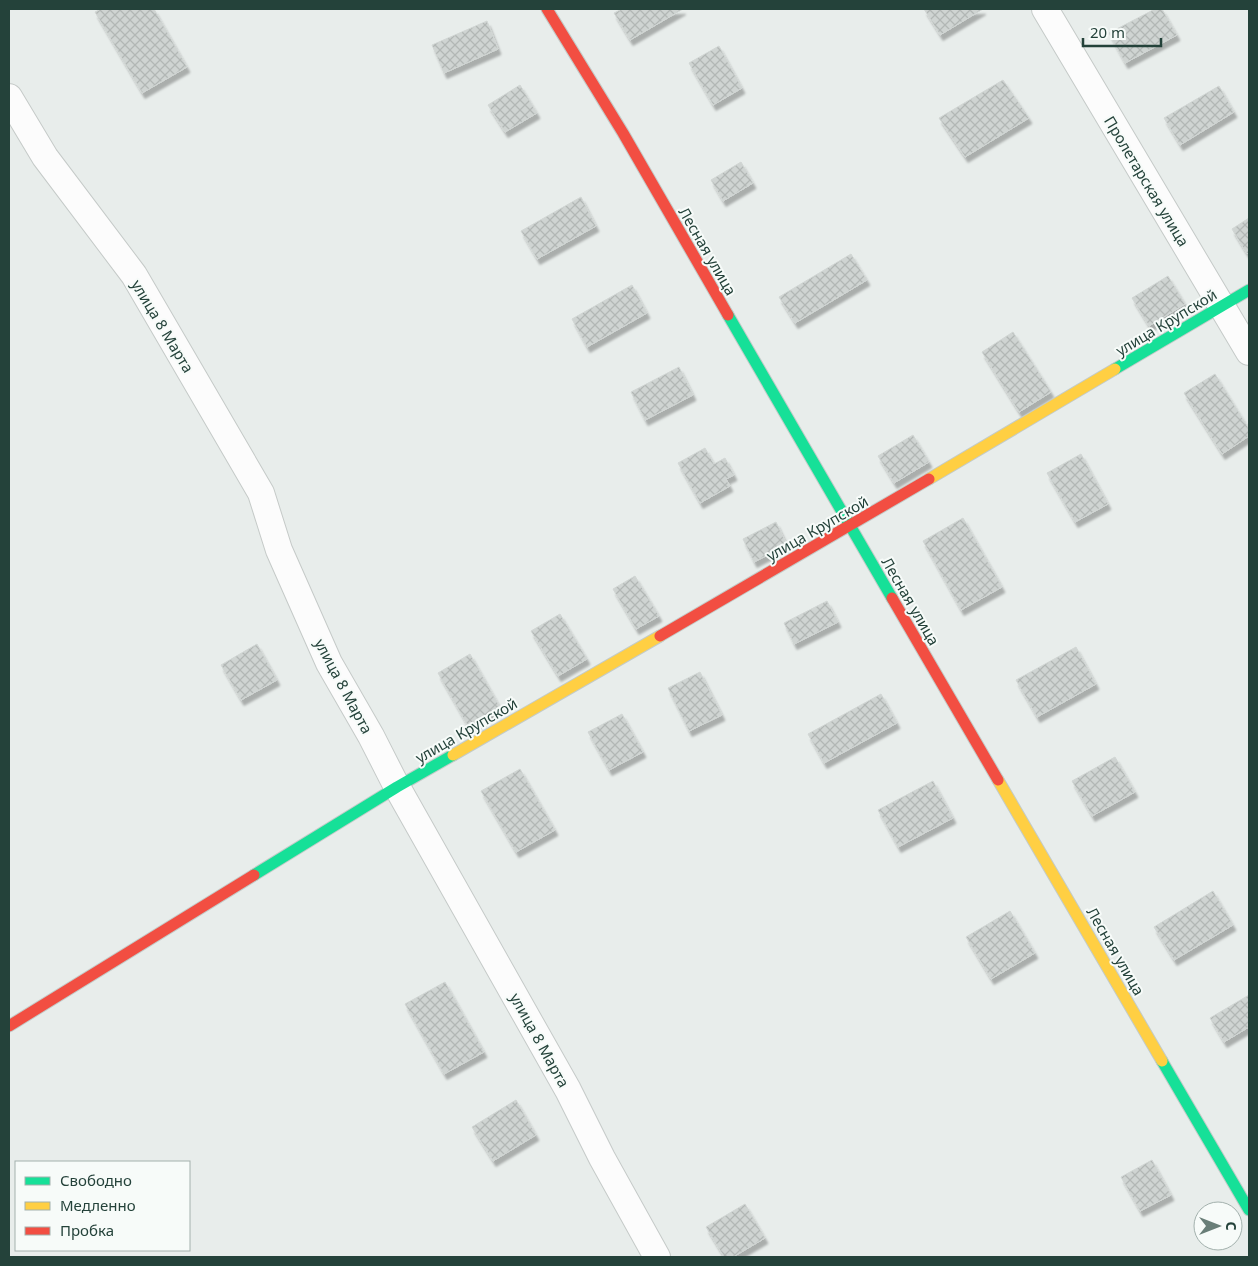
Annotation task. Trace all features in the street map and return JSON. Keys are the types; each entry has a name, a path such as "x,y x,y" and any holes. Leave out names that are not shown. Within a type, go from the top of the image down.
{"street":[{"name":"Лесная улица","path":"546,9 628,142 1249,1210"},
{"name":"Пролетарская улица","path":"1045,9 1249,352"},
{"name":"улица 8 Марта","path":"9,97 44,157 134,275 261,492 279,550 328,663 371,736 397,787 568,1090 602,1158 657,1257"},
{"name":"улица Крупской","path":"9,1026 397,787 850,526 1249,290"}],"building":[{"path":"101,9 154,9 187,67 142,93 95,12"},
{"path":"622,9 683,9 630,40 614,13"},
{"path":"924,9 983,9 940,35"},
{"path":"1155,9 1162,9 1177,35 1125,63 1109,33"},
{"path":"487,21 498,49 444,73 432,45"},
{"path":"719,46 742,88 713,105 689,63"},
{"path":"1003,80 1029,118 965,157 939,118"},
{"path":"520,85 537,113 505,132 488,105"},
{"path":"1219,86 1234,112 1180,145 1164,118"},
{"path":"741,162 753,183 723,201 711,180"},
{"path":"581,197 596,226 537,259 521,231"},
{"path":"1249,218 1249,252 1247,254 1232,229"},
{"path":"851,254 867,280 795,323 779,297"},
{"path":"1168,276 1185,304 1149,326 1132,298"},
{"path":"632,285 647,313 587,347 572,319"},
{"path":"1013,332 1051,392 1019,412 982,352"},
{"path":"679,367 693,395 645,420 631,392"},
{"path":"1215,374 1249,429 1249,436 1222,454 1184,393"},
{"path":"913,435 929,462 894,483 878,456"},
{"path":"705,448 714,464 725,458 734,475 726,479 730,486 700,503 678,463"},
{"path":"1081,454 1108,504 1075,522 1047,473"},
{"path":"963,518 1002,587 961,610 923,541"},
{"path":"776,522 787,545 754,562 743,539"},
{"path":"635,576 659,616 636,629 613,589"},
{"path":"827,601 838,622 794,644 784,623"},
{"path":"560,614 587,659 558,676 531,631"},
{"path":"257,644 277,680 241,700 221,665"},
{"path":"1076,647 1096,684 1037,717 1016,680"},
{"path":"470,654 501,709 469,728 438,673"},
{"path":"700,672 722,715 689,731 668,688"},
{"path":"881,694 897,723 824,763 808,734"},
{"path":"622,714 643,752 609,770 588,732"},
{"path":"1115,757 1135,792 1092,816 1072,781"},
{"path":"520,769 555,830 516,852 481,791"},
{"path":"933,781 953,818 898,847 878,810"},
{"path":"1213,891 1233,925 1174,960 1154,927"},
{"path":"1010,911 1035,953 991,979 966,937"},
{"path":"445,982 484,1052 444,1074 405,1004"},
{"path":"1249,995 1249,1027 1224,1042 1210,1018"},
{"path":"516,1100 536,1135 493,1161 472,1127"},
{"path":"1152,1160 1171,1195 1140,1211 1121,1177"},
{"path":"745,1204 765,1238 733,1257 724,1257 706,1227"}],"traffic: fast":[{"path":"1115,369 1249,290"},
{"path":"728,315 892,598"},
{"path":"254,875 397,787 453,755"},
{"path":"1162,1061 1249,1210"}],"traffic: slow":[{"path":"929,479 1115,369"},
{"path":"453,755 660,636"},
{"path":"998,780 1162,1061"}],"traffic: jam":[{"path":"547,9 623,133 728,315"},
{"path":"660,636 929,479"},
{"path":"892,598 998,780"},
{"path":"9,1026 254,875"}]}
